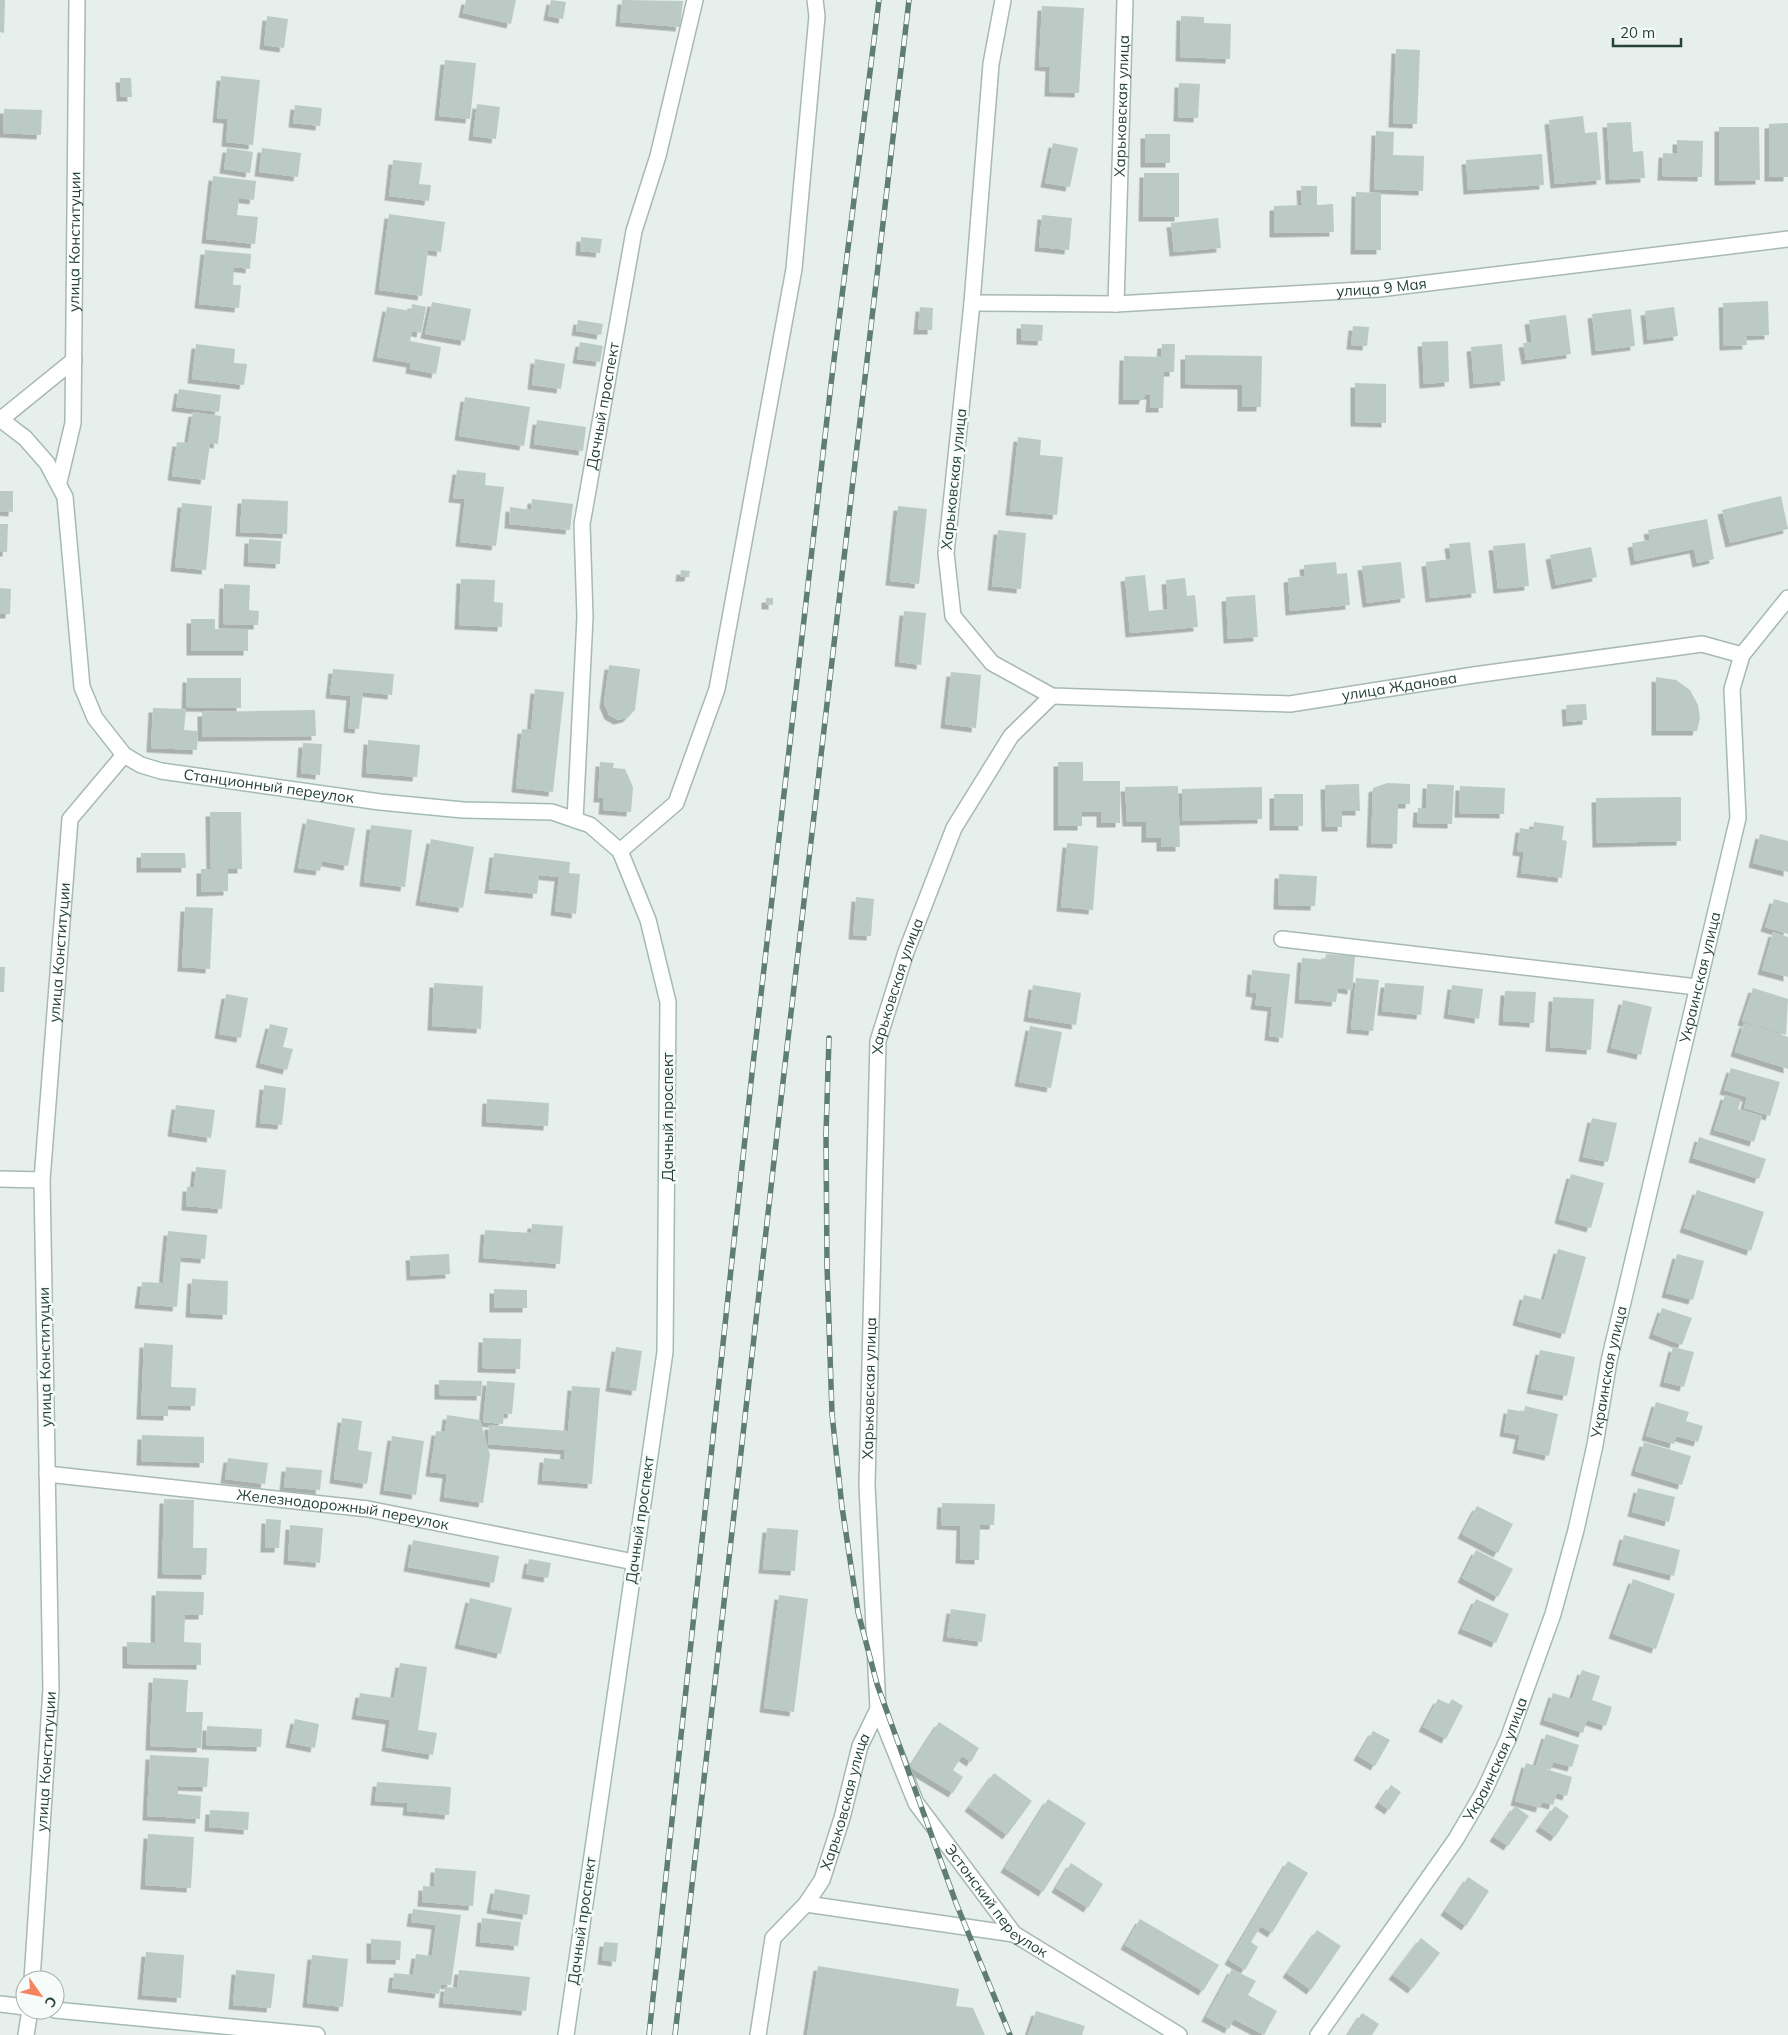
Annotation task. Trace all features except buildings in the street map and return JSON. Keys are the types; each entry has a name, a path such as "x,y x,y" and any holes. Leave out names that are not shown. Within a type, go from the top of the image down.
{"street":[{"name":"улица Конституции","path":"59,482 73,424 77,0"},
{"name":"Дачный проспект","path":"575,820 585,616 582,524 634,231 658,156 695,0"},
{"path":"620,851 676,803 717,689 794,269 817,16 815,0"},
{"name":"Харьковская улица","path":"758,2035 773,1938 806,1904 822,1880 842,1818 860,1746 878,1709 867,1485 878,1041 906,952 954,828 1011,736 1052,696 992,663 953,616 946,553 972,304 991,64 1003,0"},
{"name":"Харьковская улица","path":"1116,304 1126,0"},
{"name":"улица 9 Мая","path":"972,304 1116,304 1379,289 1788,239"},
{"path":"0,419 74,360"},
{"name":"Станционный переулок","path":"0,419 25,438 47,463 59,482 65,498 82,687 95,718 124,754 142,765 161,771 290,790 463,810 552,812 590,825 620,851 648,920 668,1002"},
{"path":"1742,655 1788,598"},
{"name":"улица Жданова","path":"1052,696 1290,704 1474,675 1702,644 1742,655"},
{"name":"Украинская улица","path":"1318,2035 1456,1838 1484,1791 1508,1739 1553,1614 1576,1530 1595,1446 1609,1361 1738,818 1731,705 1732,689 1742,655"},
{"name":"улица Конституции","path":"33,1970 51,1689 42,1180 70,819 124,754"},
{"path":"1282,939 1697,987"},
{"name":"Дачный проспект","path":"566,2035 665,1352 668,1002"},
{"path":"0,1179 42,1180"},
{"name":"Железнодорожный переулок","path":"47,1474 368,1510 634,1562"},
{"name":"Эстонский переулок","path":"878,1709 916,1802 1014,1934 1179,2035"},
{"path":"806,1904 1014,1934"},
{"path":"0,2004 15,2006"},
{"path":"65,2011 317,2035"},
{"path":"26,2035 28,2020"}],"railway":[{"path":"649,2035 752,1073 831,384 879,0"},
{"path":"675,2035 781,1099 909,0"},
{"path":"829,1038 826,1134 827,1265 832,1414 842,1507 858,1612 877,1684 956,1903 1010,2035"}]}
